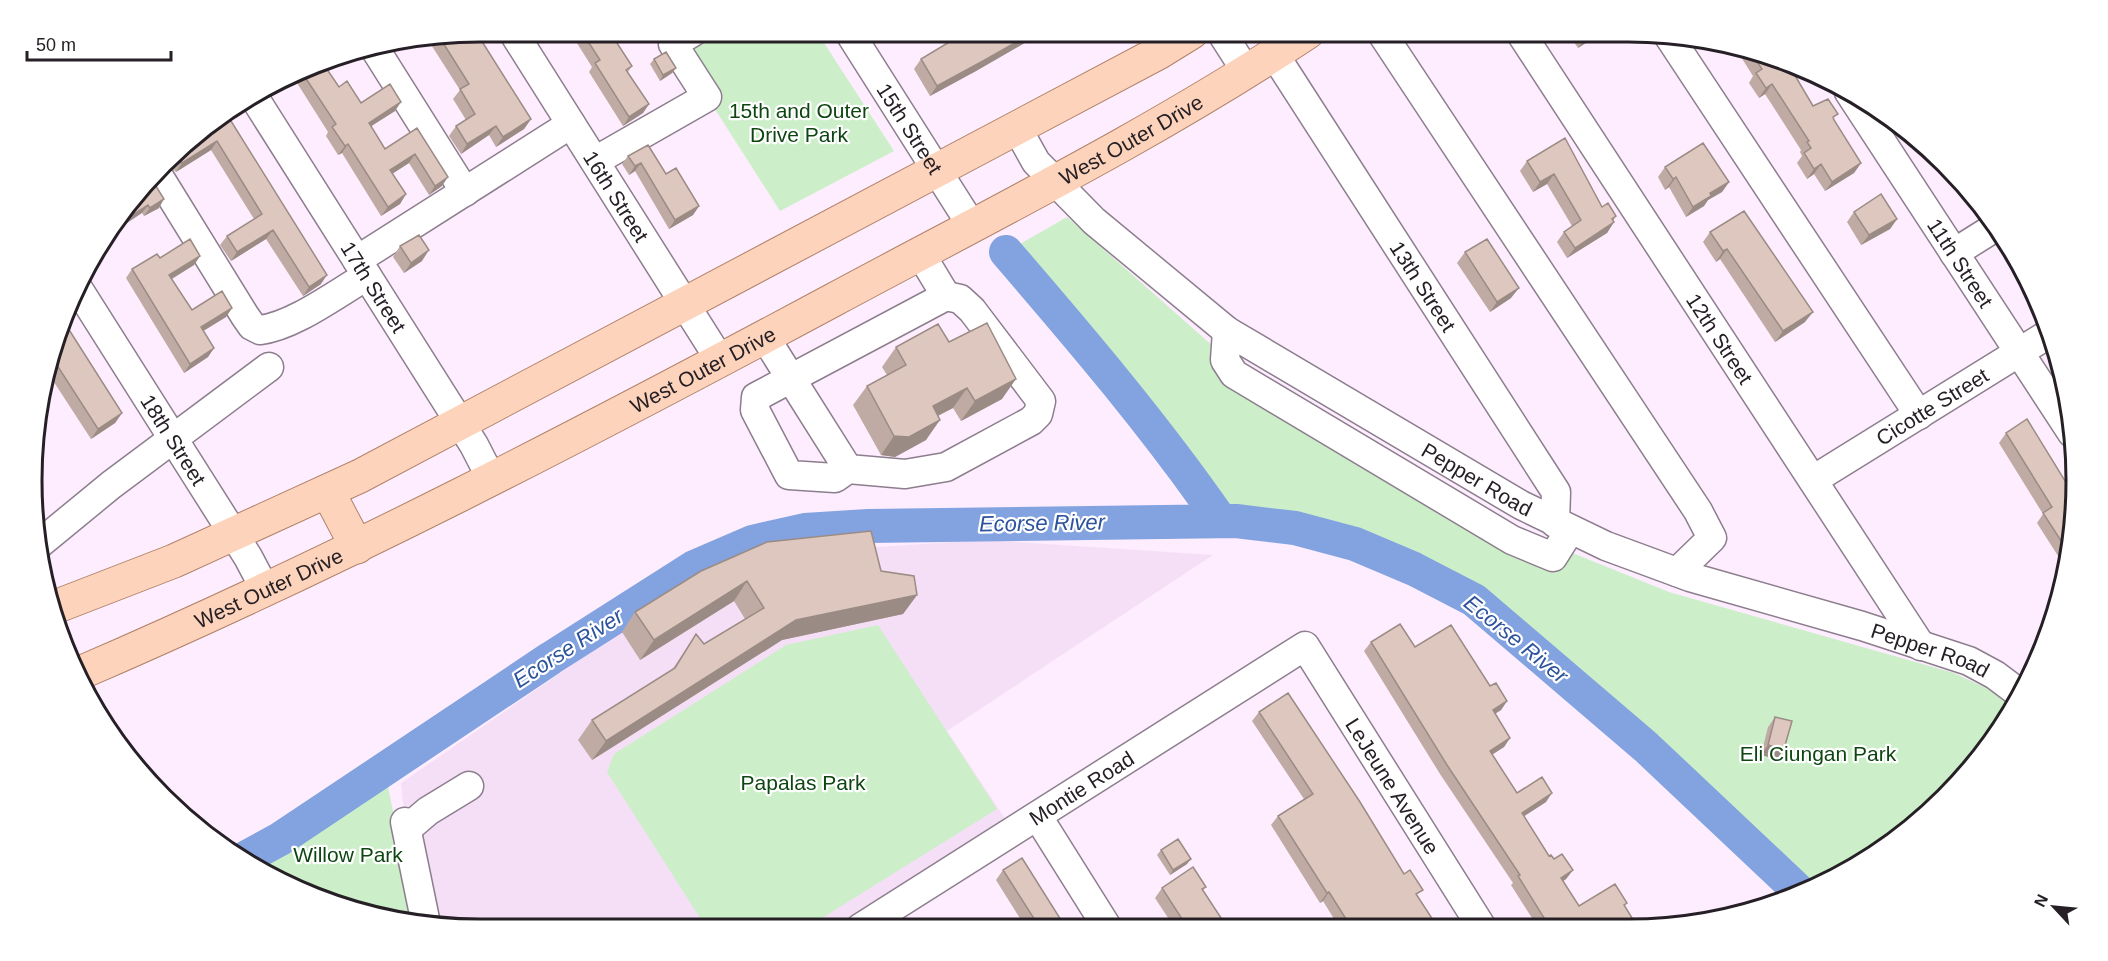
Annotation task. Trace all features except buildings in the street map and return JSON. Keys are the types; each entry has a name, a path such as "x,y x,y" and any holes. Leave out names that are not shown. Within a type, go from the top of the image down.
{"main road":[{"path":"60,605 174,561 328,492 686,305 1176,42"},
{"name":"West Outer Drive","path":"85,671 266,591 492,480 1055,181 1293,42"},
{"path":"328,492 357,547"}],"street":[{"name":"16th Street","path":"519,42 720,360"},
{"path":"595,161 707,97 680,42"},
{"name":"15th Street","path":"855,42 972,226"},
{"path":"1227,42 1246,71"},
{"path":"1388,42 1698,511 1712,538 1677,572"},
{"name":"12th Street","path":"1527,42 1921,646"},
{"path":"1675,45 1919,415"},
{"path":"378,54 465,192"},
{"name":"13th Street","path":"1274,54 1556,492 1562,527"},
{"name":"17th Street","path":"258,103 461,424 492,480"},
{"name":"11th Street","path":"1860,109 2061,416"},
{"path":"161,180 252,326 260,330 268,329 297,315 465,192 571,124"},
{"name":"Pepper Road","path":"1017,128 1036,162 1094,221 1227,331 1562,527 1677,572 1862,626 1968,661 1995,675 2013,689"},
{"path":"1954,253 1988,232"},
{"path":"920,253 946,296"},
{"path":"952,295 960,299 990,331 1041,401 1038,414 1031,421 946,467 905,474 848,470 836,478 789,475 755,410 756,398 790,378 946,296 952,295"},
{"name":"18th Street","path":"83,296 234,534 266,591"},
{"path":"765,337 848,470"},
{"name":"Cicotte Street","path":"1813,480 2042,338"},
{"path":"46,539 172,438 269,367"},
{"name":"Montie Road","path":"874,919 1305,646"},
{"name":"LeJeune Avenue","path":"1305,646 1477,919"},
{"path":"424,915 406,826 469,786"},
{"path":"1038,817 1102,919"}],"shaded area":[{"path":"986,540 1213,555 947,731 1014,832 874,919 480,919 423,915 405,822 401,783 666,600 783,553"}],"green space":[{"name":"15th and Outer Drive Park","path":"698,42 823,42 894,151 780,211 713,106 690,47"},
{"name":"Eli Ciungan Park","path":"1067,217 1214,347 1533,537 1669,592 1954,673 1986,688 2006,701 1957,770 1917,810 1847,860 1794,886 1652,755 1507,626 1474,600 1417,568 1353,544 1320,534 1286,528 1221,521 1144,418 1006,252"},
{"name":"Papalas Park","path":"878,625 997,809 820,919 701,919 607,772 614,754 786,645"},
{"name":"Willow Park","path":"385,772 414,914 340,896 287,874 252,854"}],"waterway":[{"path":"1006,252 1144,418 1221,521"},
{"name":"Ecorse River","path":"252,854 280,839 551,658 694,567 752,542 805,530 868,526 1236,521 1295,528 1355,544 1414,569 1474,600 1646,747 1794,886"}]}
